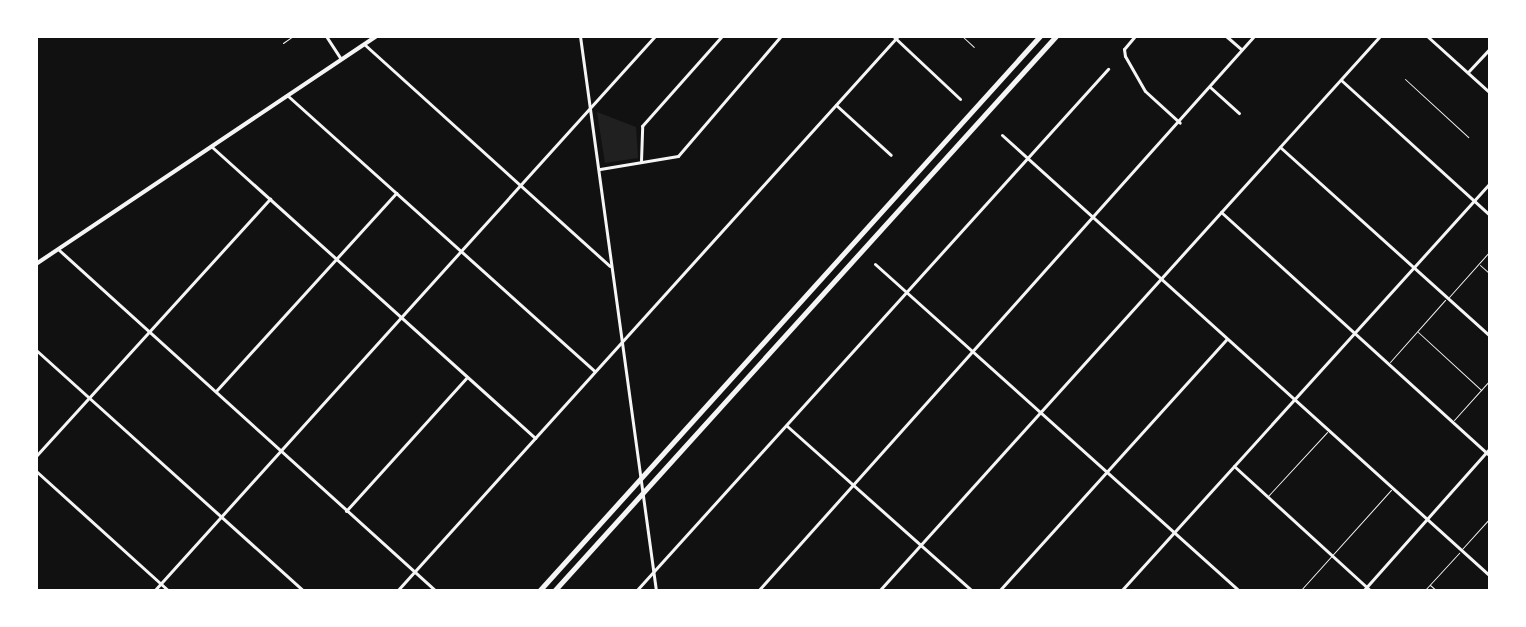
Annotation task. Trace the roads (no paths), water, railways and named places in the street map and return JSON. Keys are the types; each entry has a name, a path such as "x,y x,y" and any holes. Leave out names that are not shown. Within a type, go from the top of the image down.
{"highway":[{"path":"539,591 1040,36"},
{"path":"554,591 1056,36"}],"main road":[{"path":"36,264 376,36"}],"street":[{"path":"326,36 341,59"},
{"path":"580,36 656,591"},
{"path":"154,591 655,36"},
{"path":"641,162 642,126 722,36"},
{"path":"600,169 678,156 781,36"},
{"path":"1135,36 1124,49 1125,56 1145,91 1180,123"},
{"path":"1226,36 1242,50"},
{"path":"758,591 1180,123 1254,36"},
{"path":"879,591 1380,36"},
{"path":"1427,36 1490,93"},
{"path":"397,591 895,37 960,99"},
{"path":"364,44 613,268"},
{"path":"1468,73 1490,48"},
{"path":"636,591 1108,69"},
{"path":"1341,80 1490,215"},
{"path":"1210,87 1239,113"},
{"path":"288,96 595,372"},
{"path":"836,105 891,155"},
{"path":"1002,135 1490,576"},
{"path":"212,147 535,438"},
{"path":"1280,147 1490,336"},
{"path":"1121,591 1490,183"},
{"path":"215,391 396,193"},
{"path":"36,456 270,199"},
{"path":"1221,212 1488,454"},
{"path":"58,250 436,591"},
{"path":"875,264 1239,591"},
{"path":"999,591 1227,339"},
{"path":"36,350 304,591"},
{"path":"346,511 466,378"},
{"path":"787,426 972,591"},
{"path":"1363,591 1488,454 1490,448"},
{"path":"1234,466 1371,591"},
{"path":"36,471 169,591"}],"lane":[{"path":"283,43 293,36"},
{"path":"962,36 974,47"},
{"path":"1405,79 1468,137"},
{"path":"1388,364 1490,251"},
{"path":"1479,264 1490,274"},
{"path":"1417,332 1481,390"},
{"path":"1452,422 1490,380"},
{"path":"1268,497 1328,430"},
{"path":"1300,591 1392,488"},
{"path":"1424,591 1490,518"},
{"path":"1430,585 1437,591"}]}
